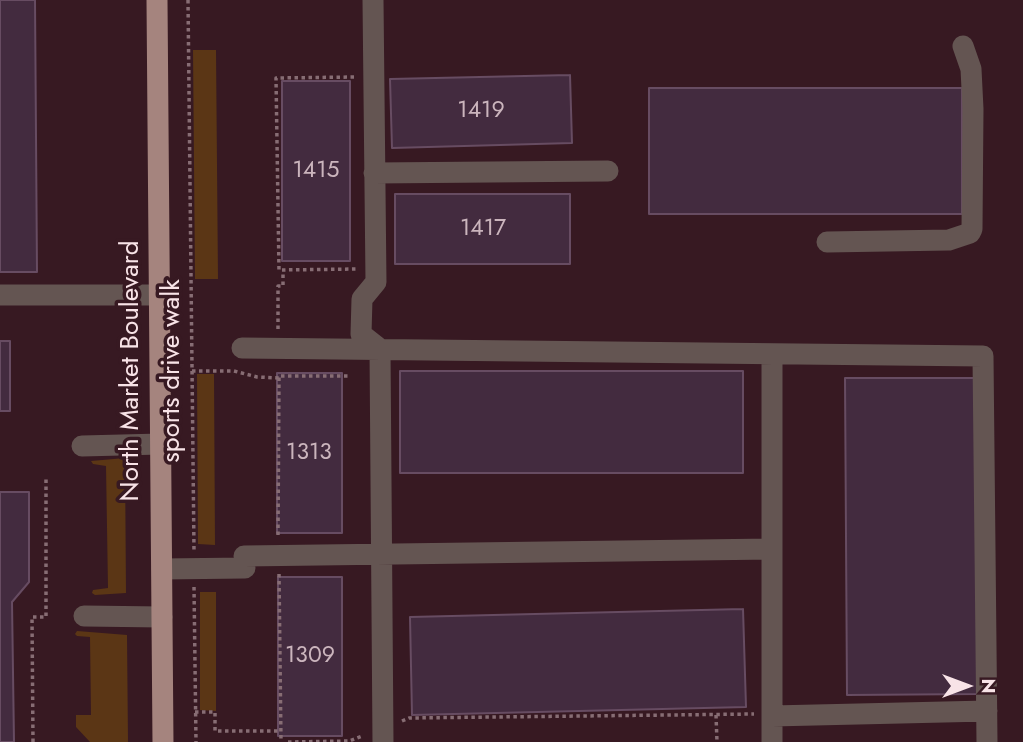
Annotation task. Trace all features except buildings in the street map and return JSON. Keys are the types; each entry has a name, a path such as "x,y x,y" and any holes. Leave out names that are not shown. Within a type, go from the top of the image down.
{"main road":[{"name":"North Market Boulevard","path":"158,0 163,742"}],"lane":[{"path":"373,0 376,282 362,299 361,334 380,349"},
{"path":"827,242 949,240 970,233 973,109 971,69 964,46"},
{"path":"374,173 608,171"},
{"path":"0,295 160,295"},
{"path":"242,348 983,356 987,742"},
{"path":"380,349 383,735"},
{"path":"772,354 772,742"},
{"path":"82,446 161,444"},
{"path":"162,569 194,569 279,556 772,549"},
{"path":"84,616 162,617"},
{"path":"772,713 987,711"}],"path":[{"name":"sports drive walk","path":"188,0 196,742"},
{"path":"354,77 276,78 279,270 359,269"},
{"path":"278,349 278,286 283,286 283,270"},
{"path":"192,371 234,371 257,377 279,378 349,376"},
{"path":"279,378 281,742"},
{"path":"33,742 32,617 46,617 46,477"},
{"path":"195,712 215,712 215,731 281,731"},
{"path":"288,742 349,741 383,735 409,718 772,713"},
{"path":"716,715 717,742"}],"shaded area":[{"path":"193,50 216,50 218,279 195,279"},
{"path":"197,374 214,374 215,545 198,544"},
{"path":"125,458 126,593 95,595 93,590 108,588 106,466 93,464 91,461"},
{"path":"200,592 216,592 216,711 200,710"},
{"path":"77,631 127,635 128,742 90,742 76,727 76,715 91,715 90,637 77,636"}]}
